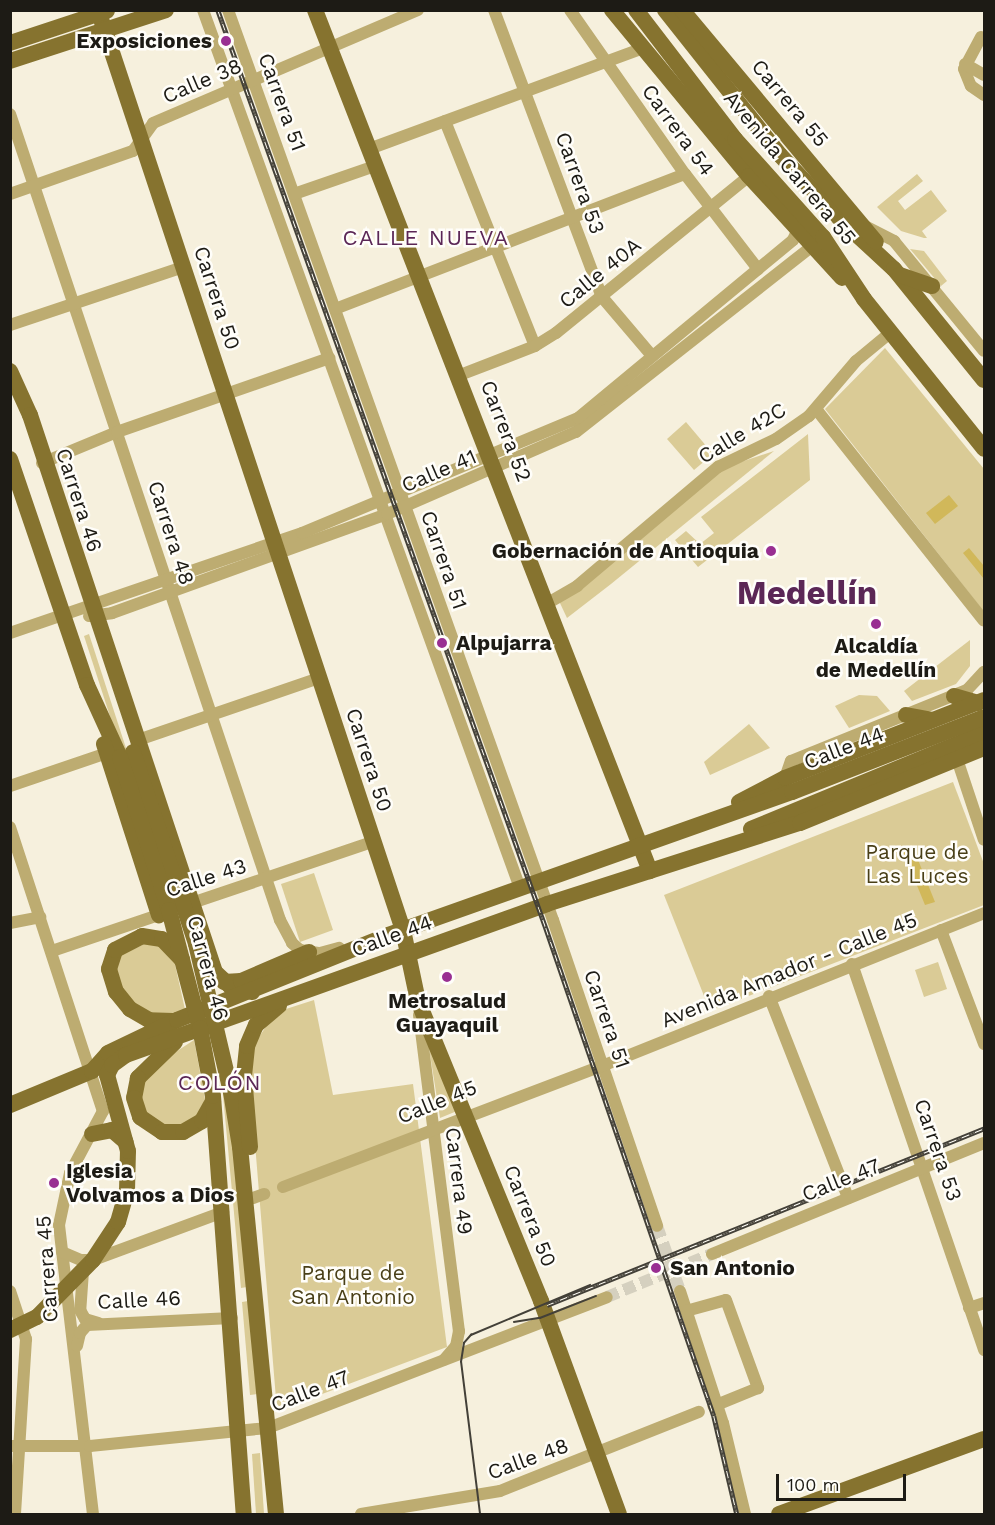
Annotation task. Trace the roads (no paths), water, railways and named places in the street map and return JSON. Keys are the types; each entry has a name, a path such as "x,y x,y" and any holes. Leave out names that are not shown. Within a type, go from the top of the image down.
{"main road":[{"path":"10,61 166,10"},
{"name":"Carrera 52","path":"315,10 494,462 650,871"},
{"path":"612,10 643,48 756,173 779,210 797,231 864,299"},
{"name":"Avenida Carrera 55","path":"636,10 756,173 823,237 864,299 955,409 984,449"},
{"name":"Avenida Carrera 55","path":"665,10 721,82 810,188 897,272 984,380"},
{"name":"Carrera 55","path":"682,10 864,225 897,272"},
{"path":"10,43 102,12"},
{"name":"Carrera 50","path":"102,12 104,30 140,141 372,842 395,933 409,953 418,1001 548,1322 620,1515"},
{"path":"897,272 932,286"},
{"name":"Carrera 46","path":"10,371 30,415 42,463 94,605 113,674 124,751 183,961 213,1098 232,1318 244,1515"},
{"name":"Carrera 46","path":"10,398 36,442"},
{"name":"Avenida Carrera 55","path":"955,409 984,436"},
{"name":"Carrera 46","path":"12,467 87,685 124,751 192,903 215,972 223,982 253,992"},
{"path":"954,696 982,707"},
{"name":"Calle 44","path":"684,830 785,778 933,720 982,707"},
{"name":"Calle 44","path":"183,1027 253,992 395,933 640,847 982,707"},
{"path":"906,715 933,720"},
{"name":"Calle 44","path":"10,1105 100,1070 108,1053 183,1027 294,996 548,904 650,871 695,854 801,806 984,733"},
{"name":"Calle 44","path":"695,854 800,823 984,748"},
{"path":"124,751 159,915"},
{"name":"Carrera 46","path":"124,751 196,944 231,1092 256,1294 276,1515"},
{"path":"183,961 171,945 153,936 132,938 115,950 109,969 122,1001 149,1020 183,1027"},
{"path":"223,982 241,981 309,952"},
{"name":"Carrera 46","path":"256,1294 259,1255 259,1196 244,1076 247,1046 263,1018 294,996"},
{"path":"183,1027 141,1072 134,1091 137,1111 155,1130 176,1134 202,1121 213,1098"},
{"path":"17,1328 88,1265 112,1233 123,1208 129,1178 126,1142 108,1085 100,1070"},
{"path":"93,1134 112,1130 126,1142"},
{"path":"779,1515 984,1439"}],"street":[{"name":"Carrera 51","path":"203,10 387,514 520,888"},
{"name":"Carrera 51","path":"228,10 605,1064 657,1226"},
{"name":"Calle 38","path":"10,194 133,151 153,123 418,10"},
{"name":"Carrera 53","path":"494,10 602,297 652,356"},
{"name":"Carrera 54","path":"570,10 685,174 758,269"},
{"path":"979,92 965,74 965,64 981,36"},
{"path":"369,149 643,48"},
{"path":"965,64 984,73 979,92"},
{"name":"Carrera 48","path":"10,114 266,879 292,943 309,952"},
{"path":"445,121 535,346"},
{"path":"294,194 375,166"},
{"name":"Calle 40A","path":"460,375 535,346 602,297 756,173"},
{"path":"335,309 420,275 573,220 685,174"},
{"name":"Carrera 55","path":"864,225 894,241 984,351"},
{"name":"Calle 41","path":"494,462 578,418 794,240 797,231"},
{"name":"Calle 41","path":"276,549 382,501 402,500 494,462 576,432 628,394 811,247"},
{"path":"10,325 183,267"},
{"name":"Calle 42C","path":"548,603 577,586 718,467 776,440 816,409 856,361 891,332"},
{"path":"42,463 117,432 330,358"},
{"path":"628,394 624,386 630,375"},
{"path":"816,409 984,621"},
{"name":"Calle 41","path":"10,633 64,617 94,605 112,613 169,586 387,514 402,500"},
{"name":"Calle 44","path":"785,778 791,761 954,696 974,685 984,672"},
{"path":"10,786 124,751 212,715 318,678"},
{"path":"957,759 980,812 984,840"},
{"name":"Carrera 45","path":"10,827 52,951 100,1070 103,1111 93,1134 76,1160 63,1196 59,1225 93,1515"},
{"name":"Calle 43","path":"52,951 372,842"},
{"name":"Avenida Amador - Calle 45","path":"605,1064 769,996 984,913"},
{"path":"10,923 40,917"},
{"path":"941,930 984,1044"},
{"name":"Calle 44","path":"309,952 320,953 395,933"},
{"name":"Carrera 53","path":"852,964 984,1350"},
{"path":"769,996 848,1198"},
{"name":"Carrera 49","path":"418,1001 432,1129 459,1331 456,1346 444,1360"},
{"name":"Calle 45","path":"283,1187 605,1064"},
{"name":"Calle 47","path":"712,1254 984,1143"},
{"path":"62,1252 88,1265 223,1212"},
{"name":"Carrera 45","path":"88,1265 80,1310 85,1319 99,1323"},
{"path":"10,1291 17,1328 15,1515"},
{"path":"680,1291 716,1406 745,1515"},
{"name":"Calle 47","path":"15,1446 85,1446 268,1428 548,1322 607,1297"},
{"path":"686,1311 726,1300 758,1388 716,1406"},
{"path":"969,1308 984,1303"},
{"name":"Calle 46","path":"75,1361 83,1328 99,1323 232,1318"},
{"name":"Calle 48","path":"361,1515 489,1495 699,1412"}],"tunnel":[{"path":"657,1226 680,1291"},
{"path":"607,1297 712,1254"}],"tram line":[{"path":"480,1514 461,1362 464,1343 471,1335 590,1285"},
{"path":"514,1322 540,1318 596,1296"}],"railway":[{"path":"218,10 546,928 714,1416 737,1514"},
{"path":"547,1305 984,1128"}],"place":[{"name":"Exposiciones","path":"226,41"},
{"name":"Gobernación de Antioquia","path":"771,551"},
{"name":"Alcaldía de Medellín","path":"876,624"},
{"name":"Alpujarra","path":"442,643"},
{"name":"Metrosalud Guayaquil","path":"447,977"},
{"name":"Iglesia Volvamos a Dios","path":"54,1183"},
{"name":"San Antonio","path":"656,1268"}],"district":[{"name":"CALLE NUEVA","path":"426,238"},
{"name":"Medellín","path":"807,593"},
{"name":"COLÓN","path":"220,1083"}],"park label":[{"name":"Parque de Las Luces","path":"917,864"},
{"name":"Parque de San Antonio","path":"353,1285"}]}
